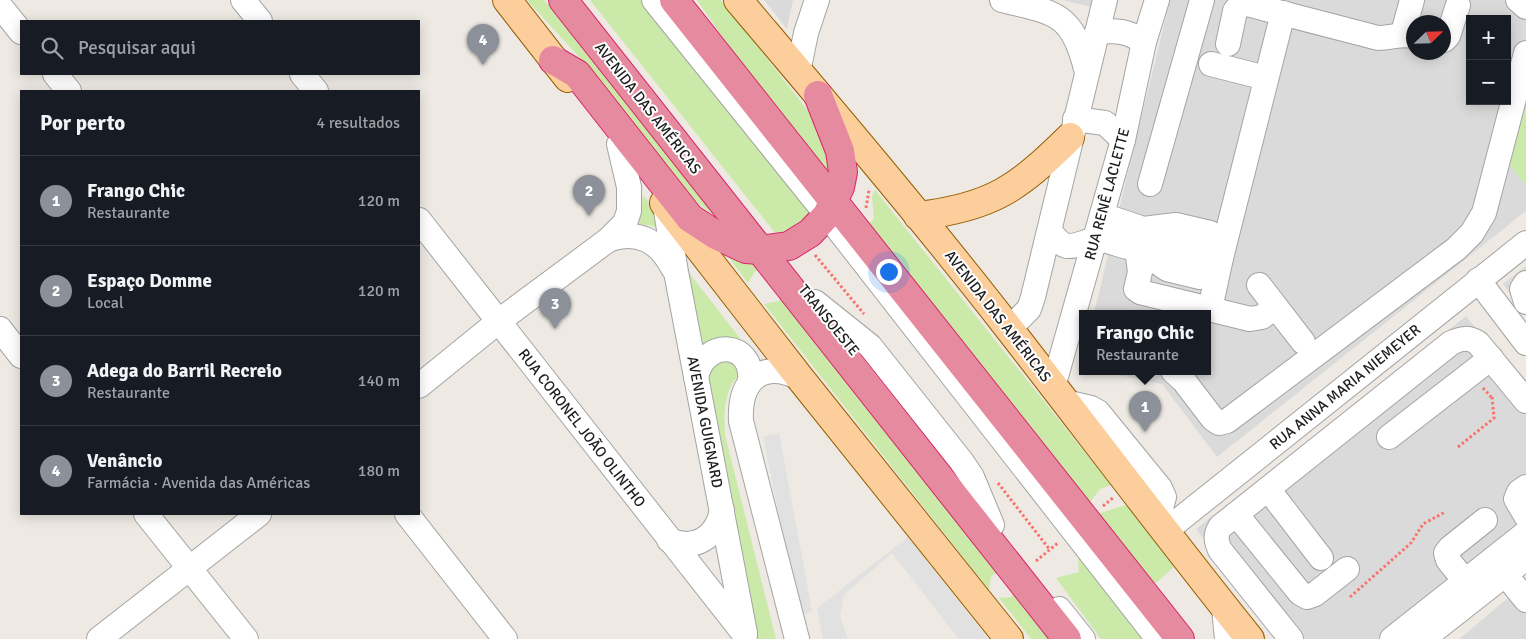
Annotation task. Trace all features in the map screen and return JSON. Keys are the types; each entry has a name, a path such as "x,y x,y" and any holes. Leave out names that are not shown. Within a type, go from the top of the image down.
{"highway":[{"name":"AVENIDA DAS AMÉRICAS","path":"563,0 766,250 1068,639"},
{"path":"674,0 830,208 1180,639"},
{"path":"553,60 577,74 690,218 716,235 746,248 766,250 801,240 830,208 843,172 840,151 818,95"}],"main road":[{"path":"506,0 800,378 1009,639"},
{"name":"AVENIDA DAS AMÉRICAS","path":"738,0 918,216 1010,330 1160,527 1250,639"},
{"path":"918,216 946,213 994,198 1010,189 1044,162 1072,128"}],"street":[{"path":"242,0 259,20"},
{"name":"TRANSOESTE","path":"576,0 766,250 815,302 870,346 972,478 992,525 1083,639"},
{"path":"654,0 830,208 862,261 891,318 902,334 994,449 1035,485 1158,639"},
{"path":"798,72 806,33 818,0"},
{"path":"1002,0 1052,13 1075,33 1086,69"},
{"path":"1010,330 1028,308 1050,231 1086,69 1105,0"},
{"name":"RUA RENÊ LACLETTE","path":"1059,394 1095,240 1123,140 1144,42 1157,0"},
{"path":"1150,184 1202,0"},
{"path":"1410,15 1412,0"},
{"path":"1518,0 1526,7"},
{"path":"1228,44 1235,11 1240,5 1247,4 1378,38 1391,38 1406,34"},
{"path":"1451,27 1458,5"},
{"path":"0,6 20,31"},
{"path":"1210,309 1221,258 1283,13"},
{"path":"1097,32 1126,31 1144,42"},
{"path":"1177,375 1213,419 1219,423 1227,421 1456,249 1472,233 1484,213 1526,53"},
{"path":"1212,64 1266,78"},
{"path":"56,75 68,90"},
{"path":"303,75 315,90"},
{"path":"1072,128 1105,123 1123,140"},
{"path":"420,385 499,321 608,240 625,222 630,211 629,187 619,144"},
{"name":"AVENIDA GUIGNARD","path":"665,204 676,272 746,637"},
{"path":"1102,215 1144,240 1166,270 1200,277"},
{"name":"RUA CORONEL JOÃO OLINTHO","path":"420,221 746,637"},
{"path":"1144,240 1176,225 1210,233"},
{"path":"1050,231 1057,240 1066,246 1076,246 1095,240 1144,240 1221,258"},
{"path":"608,240 621,235 634,235 648,239 659,246 676,272"},
{"path":"1144,240 1136,289 1140,292 1257,320 1275,307"},
{"name":"RUA ANNA MARIA NIEMEYER","path":"1160,527 1526,243"},
{"path":"1478,280 1526,343"},
{"path":"1526,283 1522,289 1526,302"},
{"path":"1259,286 1303,342"},
{"path":"0,329 20,355"},
{"path":"1291,639 1217,543 1216,534 1220,527 1451,343 1460,338 1469,338 1478,343 1522,389"},
{"path":"696,377 703,358 711,352 722,349 733,350 742,355 748,364 750,381 742,401 741,421 797,639"},
{"path":"1389,437 1491,358"},
{"path":"750,381 763,373 775,370 788,372 800,378"},
{"path":"1526,487 1519,492 1516,499 1526,516"},
{"path":"1268,489 1321,558"},
{"path":"669,540 678,544 699,543 715,530 722,510"},
{"path":"1236,514 1300,593 1307,597 1315,594 1347,569"},
{"path":"147,515 246,639"},
{"path":"102,638 258,515"},
{"path":"407,515 505,639"},
{"path":"1465,582 1448,560 1446,553 1485,520"},
{"path":"1392,639 1526,533"},
{"path":"1423,639 1526,558"},
{"path":"1505,574 1526,600"},
{"path":"1224,608 1227,639"}],"path":[{"path":"866,212 869,187"},
{"path":"815,255 869,320"},
{"path":"1458,447 1494,418 1491,397 1522,389"},
{"path":"993,477 1050,550"},
{"path":"1096,512 1116,496"},
{"path":"1350,597 1411,543 1423,524 1445,512"},
{"path":"1036,560 1062,539"}],"shaded area":[{"path":"764,0 793,0 787,29"},
{"path":"1062,0 1093,0 1092,7"},
{"path":"1170,0 1526,0 1526,100 1510,165 1526,186 1526,211 1217,457 1162,384 1119,375 1211,375 1211,310 1095,310"},
{"path":"1526,266 1526,314 1503,284"},
{"path":"1466,316 1526,388 1526,543 1404,639 1282,639 1196,529"},
{"path":"779,433 812,611 799,616 763,436"},
{"path":"908,537 988,639 959,639 892,553 844,595 840,616 848,639 823,639 817,608"},
{"path":"1526,583 1526,639 1459,639"}],"green space":[{"path":"527,0 544,0 628,96 736,230 705,209 688,194 579,57"},
{"path":"590,0 648,0 816,211 794,229 776,234"},
{"path":"697,0 721,0 809,112 823,136 828,157 829,181 771,108"},
{"path":"1526,100 1526,186 1510,165"},
{"path":"875,190 1111,485 1100,489 1091,501 1082,501 867,225 874,219 872,196"},
{"path":"643,195 654,209 661,230 652,226 635,223 642,206"},
{"path":"720,246 769,271 755,271 748,283"},
{"path":"683,265 757,360 739,375 729,392 726,401 725,435 776,639 755,639"},
{"path":"783,290 1004,570 991,576 989,590 764,304 779,301"},
{"path":"1126,505 1174,567 1150,588 1100,522 1100,513"},
{"path":"1077,544 1153,639 1101,639 1056,578 1079,572"},
{"path":"1014,582 1053,639 1031,639 999,598 1012,597"}],"place":[{"name":"Venâncio","path":"483,65"},
{"name":"Espaço Domme","path":"589,216"},
{"name":"Adega do Barril Recreio","path":"555,329"},
{"name":"Frango Chic","path":"1145,432"}]}
